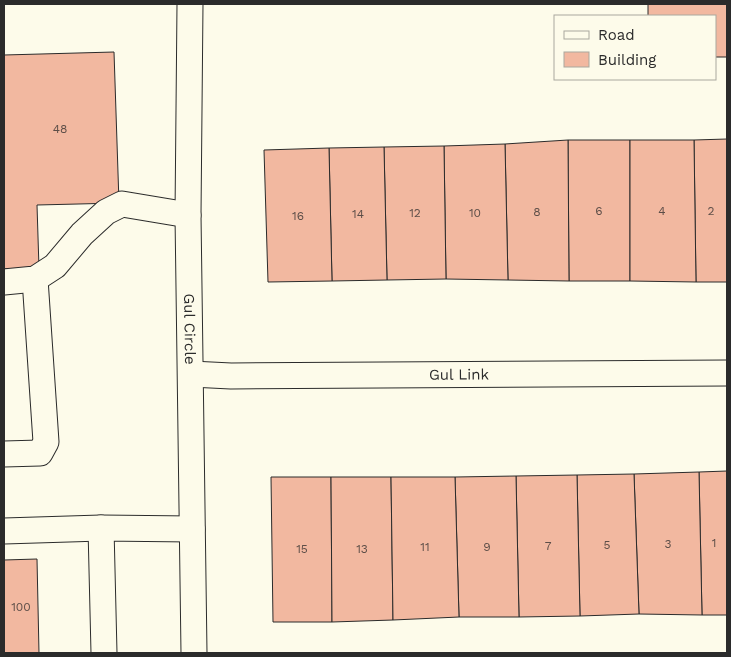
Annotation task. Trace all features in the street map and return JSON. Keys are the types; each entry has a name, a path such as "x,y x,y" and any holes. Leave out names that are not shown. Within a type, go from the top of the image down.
{"street":[{"name":"Gul Circle","path":"190,4 188,215 194,653"},
{"path":"4,282 34,279 55,266 82,234 106,212 122,204 188,215"},
{"path":"4,454 40,453 46,442 34,279"},
{"name":"Gul Link","path":"191,374 231,376 727,373"},
{"path":"4,531 101,528 192,529"},
{"path":"101,528 104,653"}],"building":[{"path":"648,4 727,4 727,57 716,57 716,15 648,15"},
{"path":"114,52 119,203 37,205 39,268 4,269 4,55"},
{"path":"727,139 727,282 696,282 694,140"},
{"path":"568,140 630,140 630,281 569,281"},
{"path":"568,140 569,281 508,280 505,144"},
{"path":"630,140 694,140 696,282 630,281"},
{"path":"505,144 508,280 446,279 444,146"},
{"path":"444,146 446,279 387,280 384,147"},
{"path":"384,147 387,280 332,281 329,148"},
{"path":"329,148 332,281 268,282 264,150"},
{"path":"727,471 727,615 702,615 699,472"},
{"path":"699,472 702,615 639,614 634,474"},
{"path":"634,474 639,614 580,616 577,475"},
{"path":"577,475 580,616 519,617 516,476"},
{"path":"516,476 519,617 459,617 455,477"},
{"path":"271,477 331,477 332,622 273,622"},
{"path":"331,477 391,477 393,620 332,622"},
{"path":"391,477 455,477 459,617 393,620"},
{"path":"37,559 39,653 4,653 4,560"}]}
